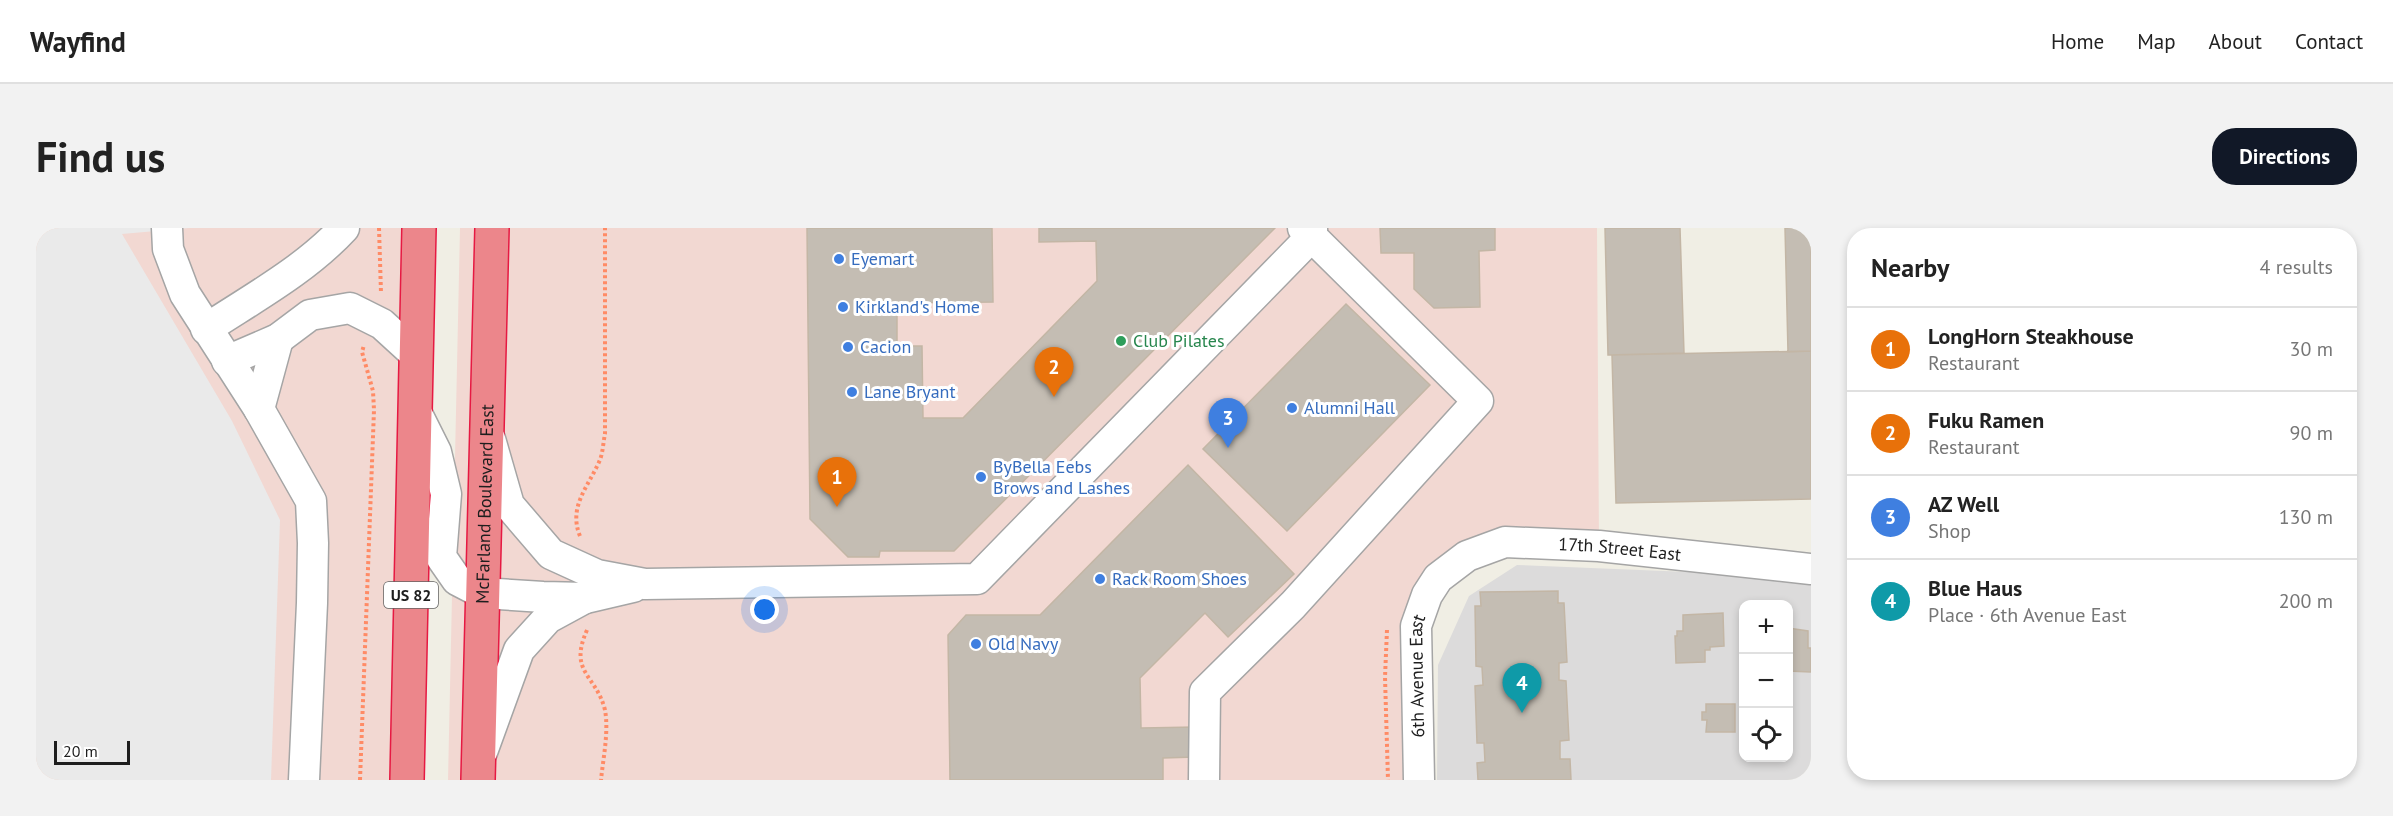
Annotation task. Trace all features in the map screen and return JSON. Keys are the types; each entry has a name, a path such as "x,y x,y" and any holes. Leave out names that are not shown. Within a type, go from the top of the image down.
{"highway":[{"name":"US 82","path":"407,780 419,228"},
{"name":"McFarland Boulevard East","path":"478,770 492,228"}],"street":[{"path":"167,228 168,249 181,282 206,329 259,409 311,501 312,603 304,780"},
{"path":"206,329 292,273 327,246 344,228"},
{"path":"416,410 436,452 446,494 441,557 457,580 482,593 586,584 977,579 1309,231 1478,401 1293,605 1205,692 1204,780"},
{"path":"227,362 278,339 310,315 350,308 382,324 417,356"},
{"path":"259,409 278,339"},
{"path":"487,428 509,505 551,554 586,584"},
{"name":"17th Street East","path":"1438,578 1467,556 1505,542 1599,546 1811,569"},
{"name":"6th Avenue East","path":"1419,780 1416,626 1427,596 1438,578"},
{"path":"478,770 519,650 548,618 586,584"}],"path":[{"path":"379,228 382,302"},
{"path":"601,780 605,713 601,698 582,670 581,642 587,629 586,552 578,530 576,514 581,494 600,460 605,434 605,228"},
{"path":"360,780 374,410 373,391 362,352 365,340"},
{"path":"1388,625 1385,677 1388,780"}],"shaded area":[{"path":"36,228 419,228 407,780 36,780"},
{"path":"36,228 189,228 122,234 232,421 280,520 271,780 36,780"},
{"path":"460,228 1597,228 1599,546 1505,542 1422,608 1419,780 448,780"},
{"path":"1517,565 1811,577 1811,780 1437,780 1438,665 1469,596"}],"building":[{"path":"807,228 992,228 993,302 897,303 897,346 922,346 923,418 963,418 1097,281 1096,241 1039,242 1039,228 1275,228 954,551 880,551 879,557 848,557 810,519"},
{"path":"1380,228 1495,228 1495,250 1479,251 1480,307 1434,308 1414,289 1414,253 1381,253"},
{"path":"1605,228 1680,228 1684,353 1608,355"},
{"path":"1785,228 1811,228 1811,351 1788,352"},
{"path":"1346,304 1430,385 1287,531 1203,449"},
{"path":"1811,351 1811,499 1616,503 1612,355"},
{"path":"1188,465 1294,574 1228,637 1205,613 1140,678 1141,728 1195,727 1195,757 1163,758 1163,780 950,780 948,635 966,615 1040,615"},
{"path":"1558,591 1558,603 1564,603 1567,662 1559,663 1559,680 1566,681 1569,740 1560,741 1560,759 1570,759 1571,780 1478,780 1477,763 1485,762 1484,743 1477,743 1475,686 1483,685 1482,667 1476,666 1475,606 1481,606 1480,592"},
{"path":"1723,613 1724,646 1710,647 1710,650 1705,650 1705,662 1676,663 1675,636 1677,636 1677,631 1683,631 1683,615"},
{"path":"1793,629 1808,631 1811,672 1793,671"},
{"path":"1706,704 1735,704 1735,732 1706,732 1707,720 1702,720 1702,712 1706,712"}],"place":[{"name":"Eyemart","path":"839,259"},
{"name":"Kirkland's Home","path":"843,307"},
{"name":"Club Pilates","path":"1121,341"},
{"name":"Cacion","path":"848,347"},
{"name":"Lane Bryant","path":"852,392"},
{"name":"Fuku Ramen","path":"1054,397"},
{"name":"Alumni Hall","path":"1292,408"},
{"name":"AZ Well","path":"1228,448"},
{"name":"ByBella Eebs Brows and Lashes","path":"981,477"},
{"name":"LongHorn Steakhouse","path":"837,507"},
{"name":"Rack Room Shoes","path":"1100,579"},
{"name":"Old Navy","path":"976,644"},
{"name":"Blue Haus","path":"1522,713"}]}
